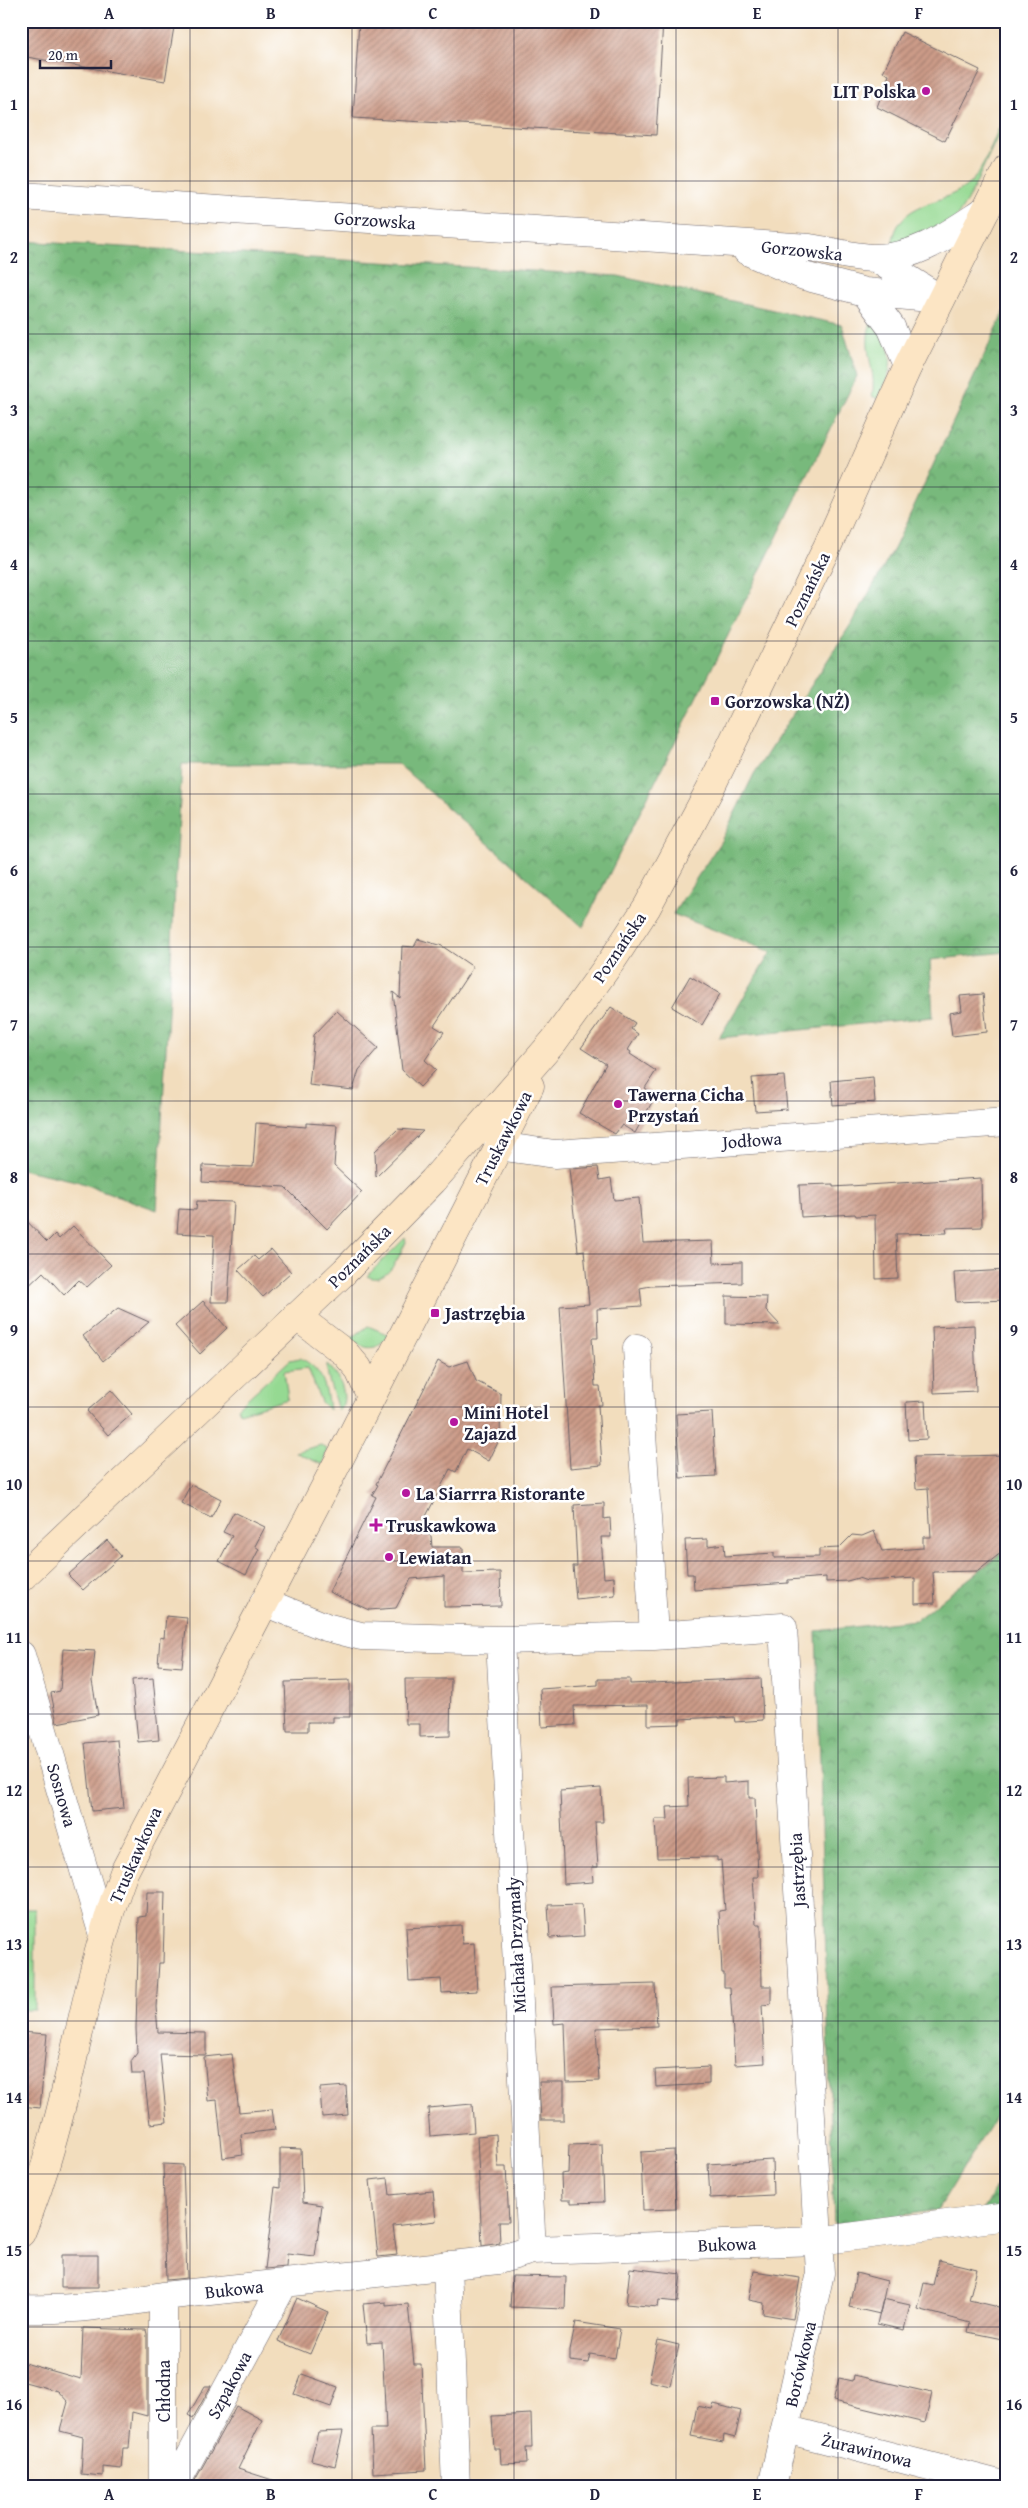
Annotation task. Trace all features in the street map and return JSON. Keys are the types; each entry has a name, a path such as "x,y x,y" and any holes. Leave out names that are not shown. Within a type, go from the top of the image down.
{"street":[{"name":"Poznańska","path":"21,1578 345,1271 433,1181 554,1041 618,951 680,849 828,545 908,366 1007,168"},
{"name":"Gorzowska","path":"21,196 810,248 875,258 915,252 945,237 986,210"},
{"name":"Gorzowska","path":"729,244 804,276 865,292 941,299"},
{"name":"Gorzowska","path":"875,258 941,299"},
{"path":"865,292 890,327 908,366"},
{"name":"Truskawkowa","path":"21,2233 44,2170 103,1935 128,1864 554,1041"},
{"name":"Jodłowa","path":"498,1146 555,1154 1007,1122"},
{"path":"296,1316 345,1353 358,1368 371,1397"},
{"path":"637,1348 654,1636"},
{"name":"Jastrzębia","path":"264,1602 328,1627 361,1636 500,1640 654,1636 783,1627 818,2241"},
{"name":"Michała Drzymały","path":"500,1640 532,2250"},
{"name":"Sosnowa","path":"21,1655 103,1935"},
{"name":"Bukowa","path":"21,2309 60,2310 163,2296 498,2260 532,2250 818,2241 1007,2216"},
{"name":"Borówkowa","path":"772,2487 820,2273 818,2241"},
{"path":"447,2265 456,2487"},
{"name":"Szpakowa","path":"174,2487 284,2283"},
{"name":"Chłodna","path":"163,2296 163,2487"},
{"name":"Żurawinowa","path":"785,2429 1007,2486"}],"green space":[{"path":"1004,117 1006,118 971,194 953,223 892,246 896,230 903,219 912,211 960,190 976,177"},
{"path":"21,241 618,276 842,325 857,376 583,927 398,764 182,764 157,1210 76,1181 21,1169"},
{"path":"1007,306 1007,952 930,960 933,1017 719,1038 771,952 673,914 721,841 754,774 853,621 895,547"},
{"path":"873,317 885,340 890,357 888,375 878,399 872,396 873,381 868,351 868,331"},
{"path":"405,1238 406,1242 400,1255 386,1274 374,1278 367,1276"},
{"path":"368,1326 389,1335 380,1345 370,1348 360,1346 349,1340"},
{"path":"300,1358 314,1367 322,1379 329,1410 321,1402 308,1368 284,1371 288,1399 240,1413 237,1408 290,1360"},
{"path":"327,1364 339,1380 344,1394 342,1406 338,1411 329,1381"},
{"path":"321,1445 327,1449 323,1465 295,1452"},
{"path":"1007,1549 1007,2106 1003,2104 938,2210 834,2225 816,1631 916,1620"},
{"path":"21,1909 35,1909 35,2010 21,2010"},
{"path":"1007,2169 1007,2214 977,2218"}],"building":[{"path":"21,21 175,21 165,81 21,56"},
{"path":"359,21 663,21 656,135 353,118"},
{"name":"LIT Polska","path":"902,32 980,70 945,141 877,107 889,75 883,72"},
{"path":"418,939 442,946 473,967 434,1026 444,1032 425,1060 436,1070 420,1087 402,1070 393,992 400,998 402,946 414,947"},
{"path":"690,976 720,994 702,1025 672,1007"},
{"path":"983,994 987,1032 952,1036 949,1013 962,1011 960,996"},
{"path":"611,1007 635,1023 631,1029 638,1034 628,1050 631,1052 630,1054 656,1071 645,1088 656,1095 635,1133 622,1125 615,1134 579,1113 606,1064 581,1048"},
{"path":"337,1011 378,1048 359,1070 353,1090 309,1085 314,1035"},
{"path":"784,1076 787,1109 755,1111 752,1078"},
{"path":"873,1077 875,1102 833,1105 831,1081"},
{"path":"256,1123 306,1127 306,1123 337,1125 334,1166 362,1192 327,1229 285,1187 202,1182 203,1165 253,1167"},
{"path":"398,1129 423,1131 376,1177 375,1151"},
{"path":"598,1167 600,1180 611,1178 614,1200 639,1198 643,1243 713,1241 714,1263 742,1262 742,1283 651,1286 640,1288 642,1306 597,1309 598,1338 592,1338 595,1386 600,1386 602,1405 598,1405 602,1465 570,1468 560,1306 589,1304 584,1250 578,1251 569,1169"},
{"path":"981,1178 982,1227 946,1228 947,1233 896,1234 898,1278 876,1279 875,1215 856,1216 855,1214 801,1217 799,1185 833,1184 833,1187"},
{"path":"197,1201 234,1202 228,1302 211,1302 214,1235 177,1233 179,1209 196,1210"},
{"path":"21,1215 47,1242 55,1234 59,1239 73,1226 111,1265 87,1287 79,1280 64,1295 43,1272 21,1293"},
{"path":"271,1249 291,1272 263,1297 238,1270 254,1256 258,1260"},
{"path":"1007,1270 1007,1300 956,1302 954,1273"},
{"path":"726,1296 767,1297 766,1310 780,1325 726,1324"},
{"path":"203,1301 227,1328 200,1354 175,1326"},
{"path":"118,1308 149,1322 103,1361 83,1336"},
{"path":"974,1325 976,1391 934,1393 932,1327"},
{"path":"438,1361 449,1367 468,1361 476,1381 501,1394 500,1438 489,1461 467,1449 456,1472 450,1469 419,1530 431,1536 432,1547 463,1547 463,1573 500,1572 501,1606 444,1607 444,1576 411,1579 396,1608 369,1610 329,1592 376,1497 372,1495 378,1485 376,1484"},
{"path":"111,1390 132,1414 108,1435 87,1411"},
{"path":"925,1401 927,1439 908,1440 906,1402"},
{"path":"712,1412 716,1476 680,1478 676,1414"},
{"path":"1007,1455 1007,1548 978,1571 933,1572 935,1603 915,1604 915,1578 867,1581 858,1578 847,1581 826,1582 826,1577 788,1580 788,1583 694,1590 693,1574 687,1574 685,1540 708,1539 708,1546 724,1544 725,1556 774,1553 774,1558 819,1557 819,1549 839,1548 852,1535 862,1536 874,1531 882,1551 923,1548 923,1537 931,1537 928,1488 916,1489 914,1457"},
{"path":"191,1484 221,1499 211,1518 181,1503"},
{"path":"604,1503 604,1519 610,1518 611,1537 601,1537 604,1578 614,1577 615,1595 576,1599 573,1566 577,1566 574,1505"},
{"path":"234,1512 265,1527 255,1546 259,1549 246,1575 219,1561 232,1536 223,1532"},
{"path":"107,1540 121,1556 83,1590 68,1575"},
{"path":"166,1616 187,1618 182,1667 158,1665 160,1637 164,1638"},
{"path":"63,1649 95,1651 92,1681 98,1715 57,1723 51,1693 60,1691"},
{"path":"153,1678 159,1740 138,1742 132,1680"},
{"path":"761,1678 763,1720 735,1722 734,1717 719,1717 680,1719 680,1724 648,1725 648,1705 574,1706 575,1725 542,1727 540,1689 598,1685 598,1679 630,1679 630,1684"},
{"path":"405,1679 451,1679 450,1736 420,1737 420,1724 406,1724"},
{"path":"350,1680 350,1717 333,1717 333,1722 308,1722 308,1731 287,1731 285,1682"},
{"path":"117,1740 124,1808 92,1811 85,1743"},
{"path":"724,1777 724,1783 749,1781 749,1798 755,1798 758,1877 753,1877 756,1924 761,1924 762,1986 771,1986 771,2004 762,2005 765,2063 735,2065 730,1987 724,1987 724,1973 722,1973 719,1911 725,1910 721,1860 717,1861 717,1857 657,1858 655,1819 668,1819 667,1807 689,1806 688,1778"},
{"path":"601,1788 603,1822 595,1822 598,1867 592,1867 593,1882 564,1884 560,1791"},
{"path":"147,1892 165,1892 163,1963 159,1963 156,2007 158,2032 206,2033 206,2055 160,2054 167,2122 150,2124 144,2074 132,2074 131,2061 137,2053 139,1917 146,1916"},
{"path":"582,1904 584,1936 550,1938 548,1905"},
{"path":"461,1925 462,1944 474,1943 477,1991 442,1993 441,1979 409,1981 406,1928"},
{"path":"655,1984 657,2026 596,2028 599,2081 567,2082 565,2023 554,2024 552,1987"},
{"path":"21,2032 47,2034 40,2108 21,2106"},
{"path":"232,2054 239,2112 272,2109 275,2130 241,2134 243,2155 223,2158 217,2100 208,2101 204,2057"},
{"path":"709,2067 709,2084 656,2087 655,2070"},
{"path":"539,2082 564,2082 564,2120 541,2120"},
{"path":"346,2086 348,2115 322,2117 320,2088"},
{"path":"472,2104 474,2132 430,2136 428,2108"},
{"path":"496,2134 498,2167 506,2167 509,2222 499,2222 500,2243 482,2246 477,2136"},
{"path":"602,2144 604,2202 571,2203 571,2200 562,2200 561,2174 568,2173 569,2145"},
{"path":"280,2148 301,2149 303,2202 322,2205 315,2257 287,2254 286,2267 265,2269 275,2187 280,2188"},
{"path":"674,2150 676,2209 643,2210 641,2152"},
{"path":"772,2160 773,2195 710,2198 708,2164"},
{"path":"163,2164 183,2165 187,2278 166,2280"},
{"path":"388,2178 390,2195 433,2191 436,2221 393,2226 397,2255 378,2257 370,2180"},
{"path":"61,2255 98,2255 98,2287 61,2287"},
{"path":"939,2260 977,2269 969,2300 1007,2309 1007,2340 968,2332 970,2323 918,2309 924,2283 933,2285"},
{"path":"630,2268 681,2274 678,2302 659,2300 658,2307 626,2304"},
{"path":"754,2271 800,2278 793,2319 763,2314 764,2303 749,2300"},
{"path":"856,2273 887,2281 880,2314 849,2307"},
{"path":"512,2276 566,2277 565,2309 510,2307"},
{"path":"297,2298 328,2312 310,2354 278,2341"},
{"path":"883,2299 910,2305 904,2330 877,2324"},
{"path":"386,2302 386,2306 408,2304 414,2364 421,2364 426,2470 373,2473 371,2429 386,2429 382,2342 367,2343 363,2304"},
{"path":"576,2322 620,2329 615,2358 590,2354 588,2363 570,2361 570,2350"},
{"path":"83,2328 146,2330 147,2334 147,2416 132,2412 129,2448 123,2448 121,2469 103,2467 103,2476 81,2474 83,2437 60,2431 68,2402 58,2391 21,2381 21,2362 81,2379"},
{"path":"658,2340 679,2345 670,2386 649,2381"},
{"path":"302,2374 338,2387 331,2407 294,2394"},
{"path":"854,2375 932,2393 925,2423 833,2401 839,2378 853,2381"},
{"path":"205,2386 211,2386 193,2418 188,2415"},
{"path":"714,2404 741,2411 735,2438 724,2435 723,2442 691,2436 697,2406 712,2409"},
{"path":"236,2406 262,2420 238,2469 282,2483 281,2487 199,2487 193,2484"},
{"path":"531,2414 532,2448 526,2448 527,2463 501,2464 500,2449 494,2449 492,2416"},
{"path":"343,2431 335,2466 311,2460 318,2432"}],"place":[{"name":"LIT Polska","path":"926,91"},
{"name":"Gorzowska (NŻ)","path":"715,701"},
{"name":"Tawerna Cicha Przystań","path":"618,1104"},
{"name":"Jastrzębia","path":"435,1313"},
{"name":"Mini Hotel Zajazd","path":"454,1422"},
{"name":"La Siarrra Ristorante","path":"406,1493"},
{"name":"Truskawkowa","path":"376,1525"},
{"name":"Lewiatan","path":"389,1557"}]}
